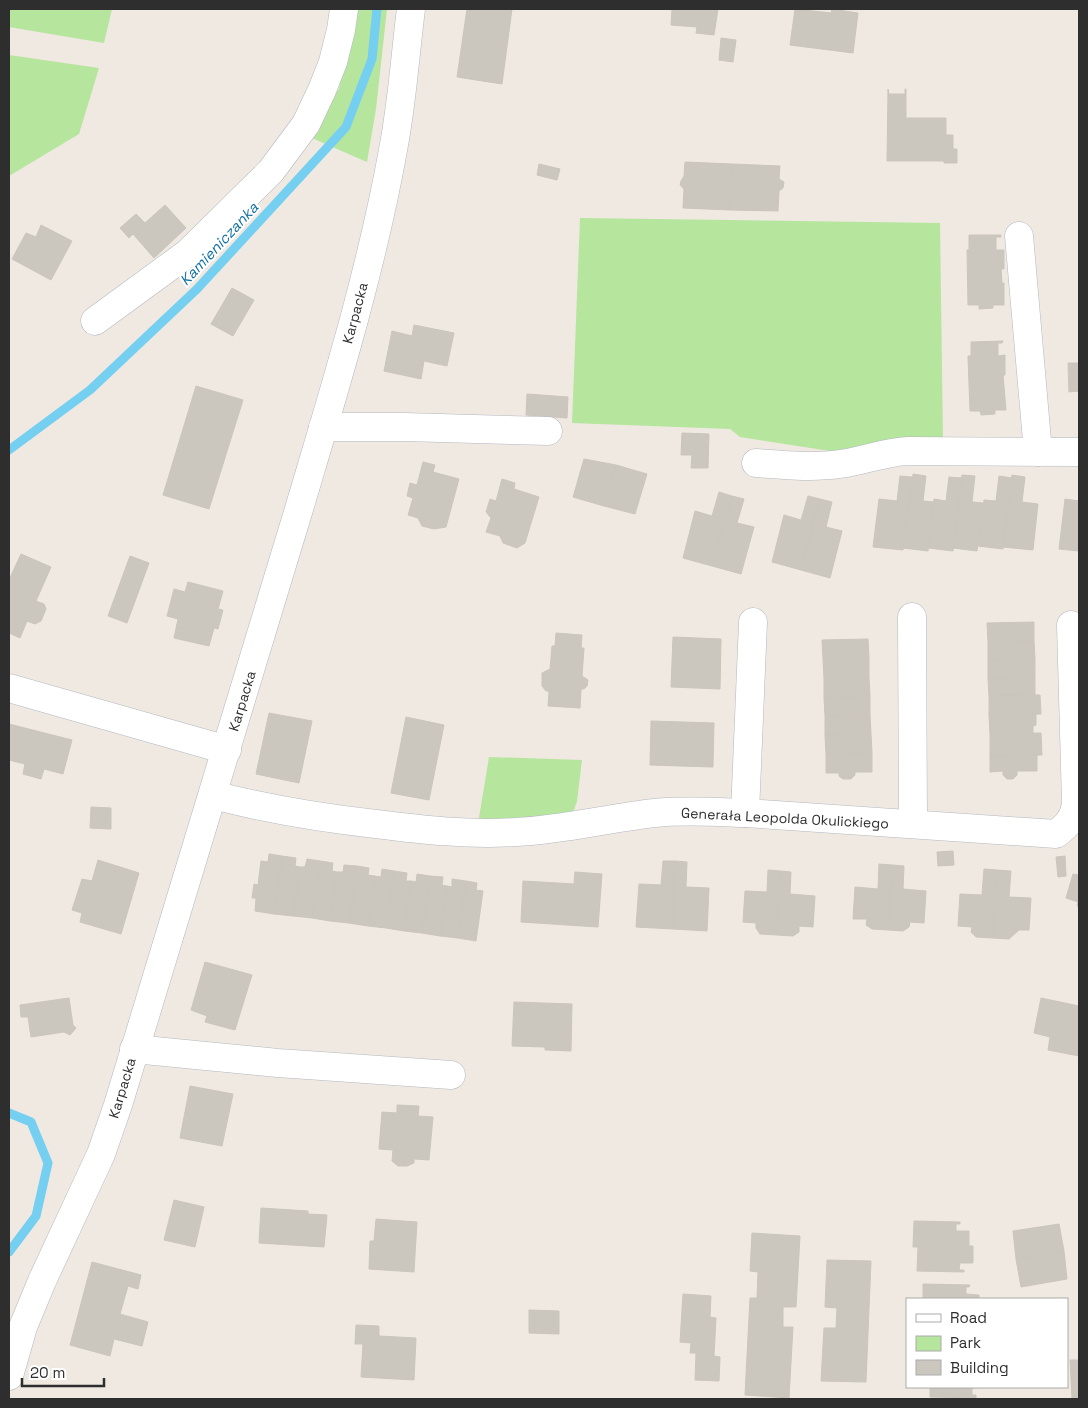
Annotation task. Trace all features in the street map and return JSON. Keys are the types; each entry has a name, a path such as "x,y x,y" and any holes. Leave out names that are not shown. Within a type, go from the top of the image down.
{"street":[{"path":"95,321 188,253 270,171 306,124 322,90 333,62 344,9"},
{"name":"Karpacka","path":"9,1376 23,1327 42,1281 101,1154 227,750 324,427 356,315 394,148 411,9"},
{"path":"1019,236 1038,452"},
{"path":"324,427 548,430"},
{"path":"756,463 809,466 838,465 890,452 908,451 1079,452"},
{"path":"912,617 913,824"},
{"path":"745,813 753,622"},
{"name":"Generała Leopolda Okulickiego","path":"213,795 253,806 354,822 432,831 518,832 570,827 657,813 700,812 745,813 1068,835 1067,825 1074,814 1076,803 1071,626"},
{"path":"9,688 227,750"},
{"path":"134,1049 278,1063 451,1075"}],"green space":[{"path":"9,9 112,9 104,43 9,27"},
{"path":"354,9 387,9 376,109 367,162 305,135 339,89"},
{"path":"9,55 99,68 79,134 9,176"},
{"path":"580,218 940,223 943,442 843,453 740,437 730,429 572,423"},
{"path":"489,757 582,760 577,801 574,810 562,820 478,824"}],"building":[{"path":"467,9 512,9 502,84 457,77"},
{"path":"672,9 718,9 714,35 696,33 697,27 671,25"},
{"path":"795,9 831,13 832,9 858,13 853,53 790,45"},
{"path":"721,38 736,40 733,62 719,60"},
{"path":"888,89 889,94 905,94 906,89 906,118 946,118 946,135 953,135 953,149 957,149 957,163 944,163 944,161 887,161"},
{"path":"685,162 732,164 730,210 683,208 684,189 680,185 684,176"},
{"path":"539,164 560,169 557,180 537,175"},
{"path":"732,164 780,166 779,179 784,182 783,188 779,191 778,211 730,210"},
{"path":"165,205 186,228 154,258 133,234 129,238 120,228 136,214 145,223"},
{"path":"41,225 72,241 51,280 12,259 26,233 36,237"},
{"path":"969,235 1001,235 1001,237 996,237 996,250 1004,250 1004,269 1001,269 1002,283 1004,283 1004,305 993,305 993,308 979,309 979,305 968,305 967,250 969,250"},
{"path":"232,288 254,300 233,336 211,324"},
{"path":"414,325 454,333 447,366 424,361 421,379 384,371 392,331 412,336"},
{"path":"1003,341 998,343 998,356 1005,355 1005,375 1003,375 1006,410 995,410 995,414 981,415 980,411 970,411 968,356 971,356 971,342"},
{"path":"1068,363 1079,363 1079,391 1069,392"},
{"path":"196,386 243,400 209,509 163,495"},
{"path":"527,394 568,397 567,418 526,415"},
{"path":"682,433 709,434 708,468 691,468 692,455 681,455"},
{"path":"584,459 616,465 604,506 573,497"},
{"path":"423,462 435,465 433,472 459,479 446,527 434,529 422,526 418,518 408,515 413,498 407,496 410,483 417,485"},
{"path":"616,465 647,474 635,514 604,506"},
{"path":"913,474 926,476 923,501 934,502 928,551 903,548"},
{"path":"962,475 975,476 972,502 983,503 977,551 953,548"},
{"path":"1012,475 1025,477 1022,502 1038,504 1033,550 1003,547"},
{"path":"900,476 912,477 903,550 873,547 879,499 897,501"},
{"path":"999,476 1012,478 1003,549 978,546 984,500 996,501"},
{"path":"949,477 962,478 953,551 928,548 934,499 946,501"},
{"path":"502,479 515,483 514,489 539,497 525,543 517,548 503,543 500,536 486,532 491,518 486,512 490,499 496,501"},
{"path":"719,492 732,496 712,566 683,558 695,511 712,516"},
{"path":"732,496 744,499 737,523 754,527 741,574 712,566"},
{"path":"808,496 820,499 801,570 772,562 784,515 801,520"},
{"path":"820,499 832,502 826,527 842,531 830,578 801,570"},
{"path":"1065,499 1079,501 1079,551 1059,549"},
{"path":"21,554 51,567 36,601 44,604 46,609 41,621 35,624 27,621 20,638 9,633 9,580"},
{"path":"130,556 149,563 127,623 108,616"},
{"path":"188,582 223,591 218,609 223,610 218,629 214,628 209,646 174,638 178,619 167,616 174,589 185,592"},
{"path":"1034,622 1034,641 988,642 987,623"},
{"path":"556,633 582,635 581,648 584,648 582,676 588,680 587,686 581,689 580,708 548,706 549,691 546,691 542,686 542,673 550,669 552,646 555,646"},
{"path":"673,637 721,639 720,689 671,687"},
{"path":"868,639 869,658 823,659 822,640"},
{"path":"1034,641 1035,659 988,660 988,642"},
{"path":"869,658 869,677 824,679 823,659"},
{"path":"1035,659 1035,678 988,679 988,660"},
{"path":"869,677 870,696 824,698 824,679"},
{"path":"1035,678 1035,695 989,696 988,679"},
{"path":"1040,695 1041,714 989,715 989,696"},
{"path":"870,696 870,715 825,716 824,698"},
{"path":"269,713 312,721 299,783 256,774"},
{"path":"1036,714 1036,725 1033,726 1033,734 990,734 989,715"},
{"path":"870,715 871,734 825,735 825,716"},
{"path":"406,717 444,725 429,800 391,793"},
{"path":"651,721 714,723 713,767 650,765"},
{"path":"9,724 72,740 63,774 44,769 41,779 23,774 25,764 9,760"},
{"path":"1041,733 1042,755 990,756 990,734"},
{"path":"871,734 872,753 826,754 825,735"},
{"path":"872,753 872,772 855,772 851,779 843,779 839,776 839,773 826,773 826,754"},
{"path":"1037,755 1037,771 1017,771 1017,775 1013,779 1007,779 1003,775 1003,771 990,772 990,756"},
{"path":"91,807 111,808 111,829 90,828"},
{"path":"953,851 954,865 938,866 937,852"},
{"path":"269,854 282,856 274,914 255,911 256,898 252,898 254,884 258,885 261,861 268,862"},
{"path":"282,856 296,858 295,866 300,867 293,916 274,914"},
{"path":"1065,856 1066,876 1058,877 1056,857"},
{"path":"307,859 320,861 312,918 293,916 300,867 305,867"},
{"path":"98,860 139,873 121,934 80,922 82,913 72,910 82,879 92,881"},
{"path":"320,861 333,863 332,871 337,872 330,921 312,918"},
{"path":"663,861 675,861 673,929 636,927 639,884 661,885"},
{"path":"675,861 687,862 686,887 709,888 707,931 673,929"},
{"path":"879,864 892,865 888,930 872,929 866,925 867,919 853,919 855,887 878,889"},
{"path":"344,865 357,866 349,923 330,921 337,872 343,872"},
{"path":"892,865 904,866 903,889 926,891 924,923 910,922 909,927 903,931 888,930"},
{"path":"357,866 369,868 368,875 375,876 368,926 349,923"},
{"path":"382,869 394,871 386,928 368,926 375,876 381,877"},
{"path":"984,869 997,870 993,938 976,937 971,932 972,927 958,926 960,894 982,895"},
{"path":"768,870 780,871 777,935 760,934 756,928 756,923 743,922 745,891 767,892"},
{"path":"997,870 1011,871 1009,897 1031,898 1029,930 1019,930 1009,939 993,938"},
{"path":"394,871 407,873 406,881 411,881 404,931 386,928"},
{"path":"780,871 791,872 790,894 815,896 813,927 799,926 799,932 793,936 777,935"},
{"path":"575,872 602,874 598,927 521,922 523,881 574,884"},
{"path":"417,874 430,876 422,933 404,931 411,881 416,882"},
{"path":"1073,874 1079,875 1079,908 1078,902 1066,898"},
{"path":"430,876 443,877 442,885 447,886 440,936 422,933"},
{"path":"452,879 466,881 458,938 440,936 447,886 452,887"},
{"path":"466,881 477,883 476,890 483,891 476,941 458,938"},
{"path":"205,962 252,975 235,1030 205,1022 207,1016 191,1010"},
{"path":"69,998 73,1025 76,1028 70,1035 64,1032 31,1037 28,1017 21,1017 20,1005"},
{"path":"1041,998 1079,1006 1079,1056 1048,1050 1050,1037 1034,1033"},
{"path":"514,1002 572,1004 571,1051 545,1050 545,1047 512,1046"},
{"path":"190,1086 233,1094 222,1146 180,1138"},
{"path":"397,1105 419,1106 418,1116 433,1117 429,1160 414,1159 414,1163 407,1166 398,1166 392,1161 393,1150 379,1149 382,1112 397,1113"},
{"path":"174,1200 204,1207 195,1247 164,1240"},
{"path":"261,1208 308,1211 308,1214 327,1215 324,1247 259,1243"},
{"path":"376,1219 417,1222 414,1272 369,1269 370,1241 374,1241"},
{"path":"914,1221 960,1222 960,1224 956,1224 956,1231 969,1231 969,1246 973,1246 973,1263 960,1263 959,1270 964,1270 964,1272 917,1271 918,1247 913,1247"},
{"path":"1059,1224 1064,1251 1016,1259 1013,1231"},
{"path":"752,1233 800,1236 796,1307 783,1307 783,1327 793,1327 789,1398 745,1395 750,1298 757,1298 758,1272 750,1271"},
{"path":"1064,1251 1067,1279 1021,1287 1016,1259"},
{"path":"827,1260 871,1261 866,1382 821,1381 824,1328 836,1328 837,1308 825,1307"},
{"path":"92,1262 141,1275 138,1289 128,1286 120,1314 148,1322 142,1346 114,1339 110,1356 70,1345"},
{"path":"923,1284 970,1285 966,1287 966,1294 979,1295 979,1298 923,1298"},
{"path":"683,1294 711,1296 710,1317 716,1318 714,1356 720,1357 719,1381 695,1380 696,1353 690,1353 691,1343 680,1342"},
{"path":"529,1310 559,1311 559,1334 529,1333"},
{"path":"356,1325 379,1326 379,1336 416,1338 414,1380 361,1377 363,1344 355,1344"},
{"path":"1070,1360 1079,1360 1079,1399 1072,1399"},
{"path":"930,1388 972,1388 972,1395 976,1395 976,1398 930,1397"}],"waterway":[{"name":"Kamieniczanka","path":"9,450 90,390 197,289 346,127 372,59 377,9"},
{"name":"Kamieniczanka","path":"9,1113 31,1122 48,1163 36,1216 9,1252"}]}
